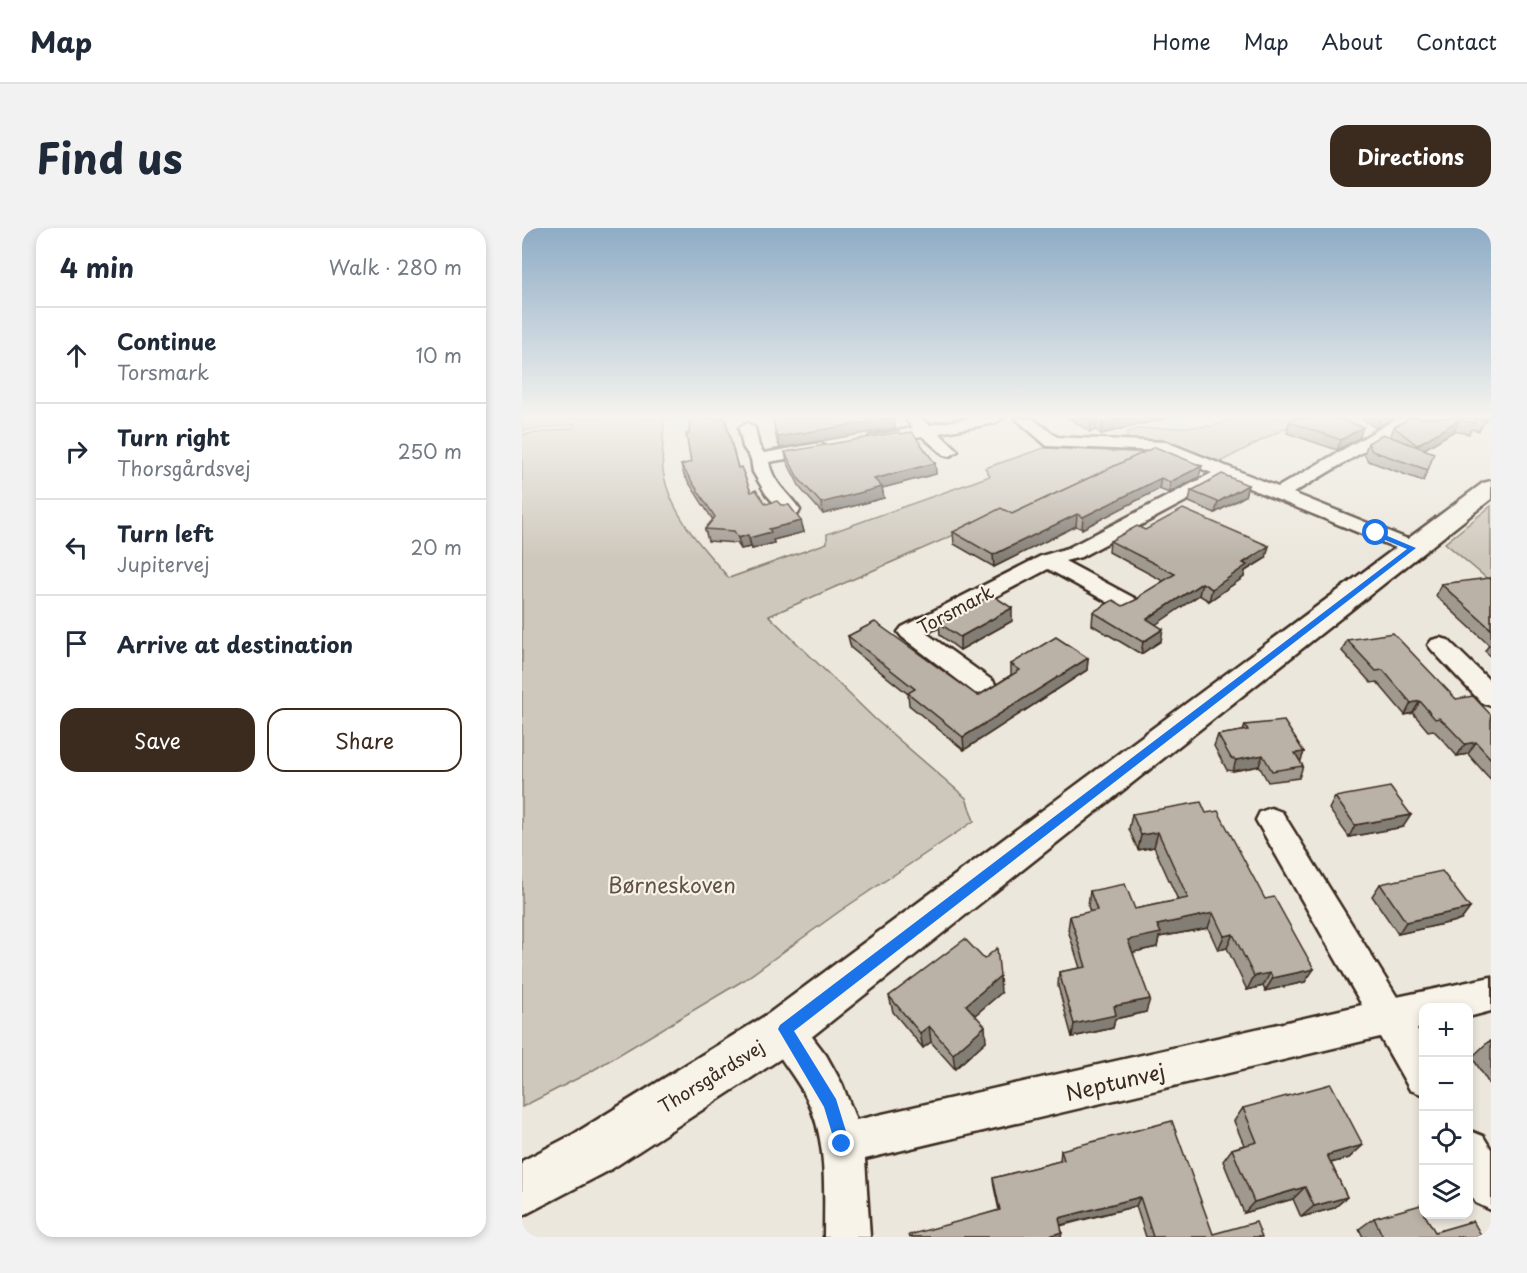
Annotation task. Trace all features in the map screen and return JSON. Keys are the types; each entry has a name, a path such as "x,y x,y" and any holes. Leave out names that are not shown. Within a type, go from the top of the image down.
{"street":[{"path":"760,465 772,490 790,510"},
{"path":"1207,465 1413,548"},
{"path":"1279,494 1329,465"},
{"name":"Torsmark","path":"984,687 910,632 1048,560 1074,553 1226,473"},
{"name":"Thorsgårdsvej","path":"522,1189 592,1152 784,1029 1491,489"},
{"path":"1168,503 1190,513"},
{"path":"1048,560 1128,604"},
{"path":"1440,645 1491,697"},
{"path":"1270,820 1406,1013 1419,1058"},
{"path":"1451,1003 1491,993"},
{"name":"Neptunvej","path":"842,1144 1406,1013"},
{"path":"784,1029 831,1104 842,1144 847,1237"},
{"path":"1473,1159 1491,1188"}],"green space":[{"name":"Børneskoven","path":"522,465 662,465 668,491 681,518 729,578 827,543 827,534 990,476 985,468 994,465 1128,465 1015,518 1004,513 769,616 875,719 966,798 974,821 840,911 744,980 590,1072 522,1107"},
{"path":"1491,506 1491,582 1445,543"}],"building":[{"path":"681,465 737,465 738,468 741,467 751,492 756,490 766,504 777,501 781,505 789,505 801,521 769,529 771,532 749,538 748,535 738,538 734,531 705,529 715,517"},
{"path":"792,465 927,465 874,479 882,487 821,503 798,478"},
{"path":"1116,465 1202,466 1170,482 1161,478 1083,517 1077,514 993,555 953,532 1001,508 1012,514"},
{"path":"1414,465 1430,465 1428,470"},
{"path":"1222,474 1248,485 1218,502 1191,491"},
{"path":"1183,509 1269,546 1243,563 1247,565 1212,589 1202,583 1147,619 1163,629 1143,642 1093,612 1113,600 1123,606 1138,599 1142,594 1175,574 1110,541 1137,526 1145,530"},
{"path":"1491,579 1491,629 1441,584"},
{"path":"992,595 1012,608 960,637 939,623"},
{"path":"875,622 978,696 1020,670 1011,664 1056,637 1088,658 963,737 908,693 915,689 848,636"},
{"path":"1393,633 1456,699 1473,696 1491,715 1491,759 1476,742 1465,744 1439,718 1435,719 1420,701 1411,703 1383,670 1376,671 1347,640"},
{"path":"1284,721 1304,752 1295,753 1303,766 1272,771 1263,755 1236,760 1231,758 1218,735 1248,730 1245,725"},
{"path":"1390,787 1411,815 1355,825 1335,797"},
{"path":"1201,802 1206,813 1218,811 1265,899 1274,897 1314,969 1273,978 1270,973 1254,976 1233,934 1224,936 1213,913 1157,925 1161,933 1128,940 1150,999 1114,1006 1116,1015 1074,1024 1059,972 1086,967 1070,916 1097,910 1090,891 1125,884 1135,909 1188,898 1158,832 1141,835 1132,814"},
{"path":"1442,871 1470,908 1406,922 1380,884"},
{"path":"965,939 984,959 997,948 1000,976 966,1005 985,1026 953,1054 929,1026 920,1033 889,996"},
{"path":"1331,1084 1363,1145 1327,1155 1347,1197 1314,1206 1305,1187 1254,1202 1232,1149 1257,1142 1243,1108"},
{"path":"1172,1121 1213,1234 1256,1222 1262,1237 1153,1237 1140,1197 1059,1218 1062,1232 1046,1237 910,1237 909,1235 1000,1210 993,1178 1064,1160 1061,1150"},
{"path":"1419,1206 1419,1219 1427,1219 1435,1232 1473,1221 1482,1237 1383,1237 1374,1218"}],"route":[{"path":"842,1144 831,1104 784,1029 1413,548 1376,533"}]}
